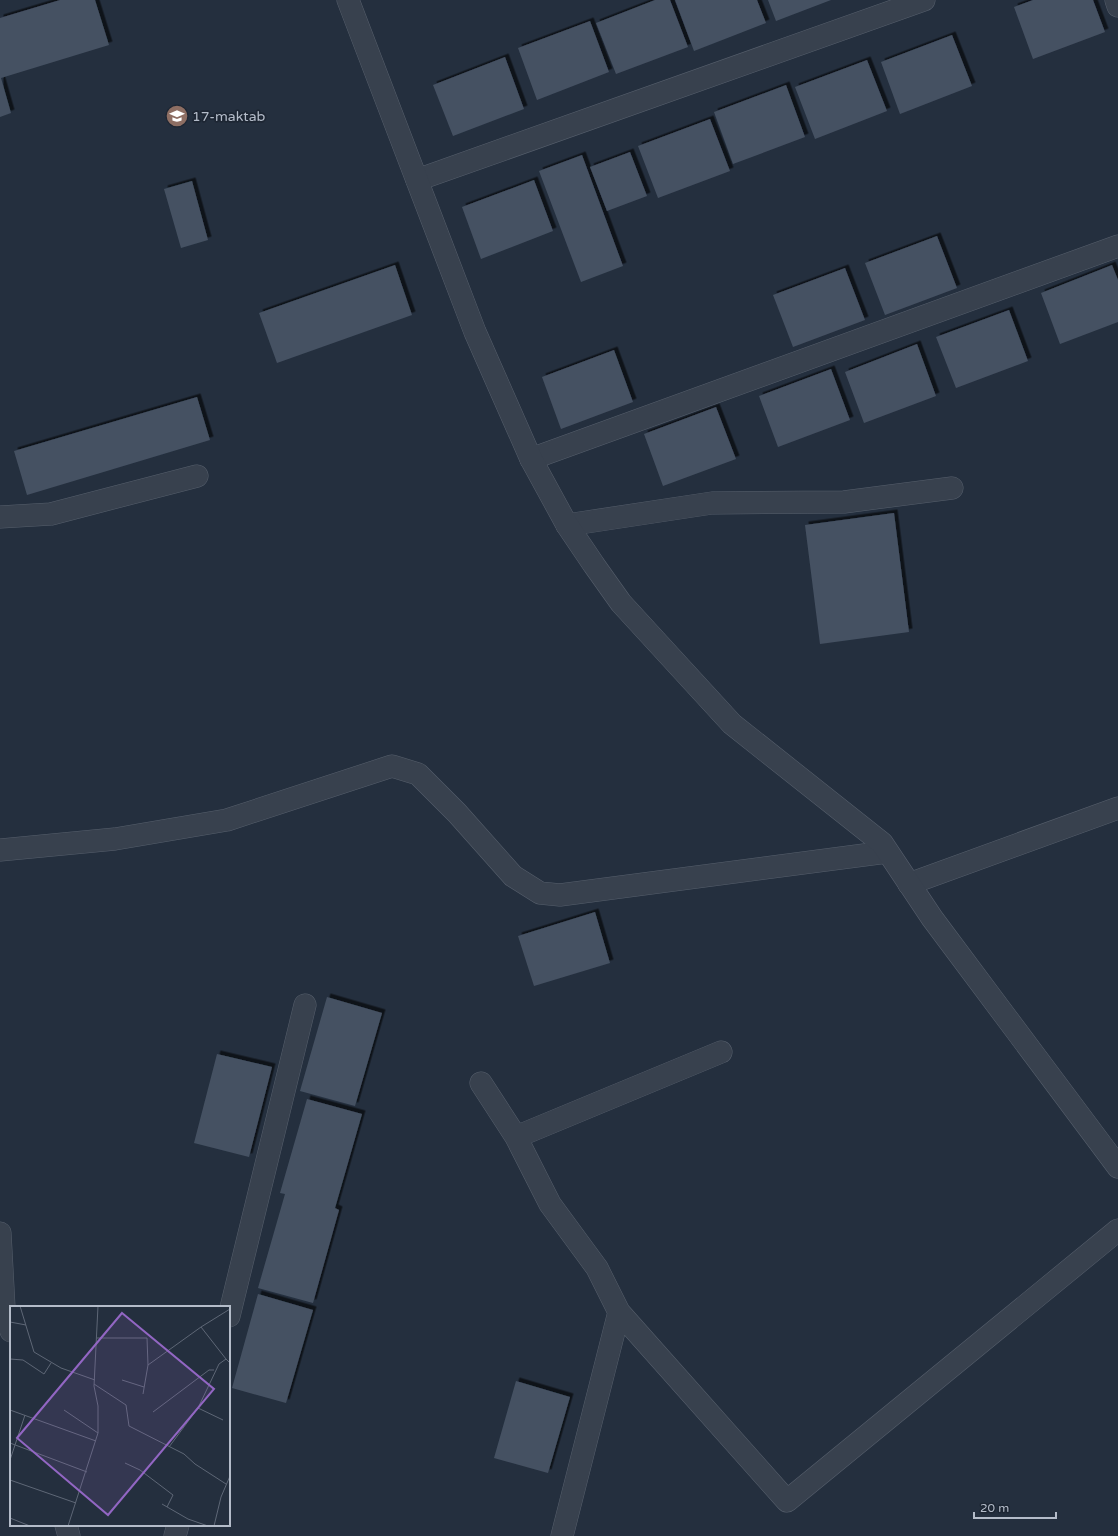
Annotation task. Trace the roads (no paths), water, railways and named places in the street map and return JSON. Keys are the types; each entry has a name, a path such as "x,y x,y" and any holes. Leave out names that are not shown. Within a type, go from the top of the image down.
{"street":[{"path":"348,0 474,332 531,459 568,525 621,603 732,724 882,843 932,918 1118,1167"},
{"path":"417,180 924,0"},
{"path":"1116,0 1118,6"},
{"path":"531,459 1118,246"},
{"path":"0,517 51,514 197,476"},
{"path":"568,525 712,503 844,502 952,488"},
{"path":"0,850 115,839 227,820 392,766 418,774 457,813 513,876 540,893 560,895 887,852"},
{"path":"909,884 1118,808"},
{"path":"230,1312 305,1005"},
{"path":"516,1137 721,1052"},
{"path":"481,1083 516,1137 550,1204 597,1268 619,1312 787,1501 1118,1230"},
{"path":"0,1233 2,1308 10,1328"},
{"path":"562,1536 619,1312"},
{"path":"66,1526 69,1536"},
{"path":"175,1536 178,1526"}],"place":[{"name":"17-maktab","path":"177,116"}]}
